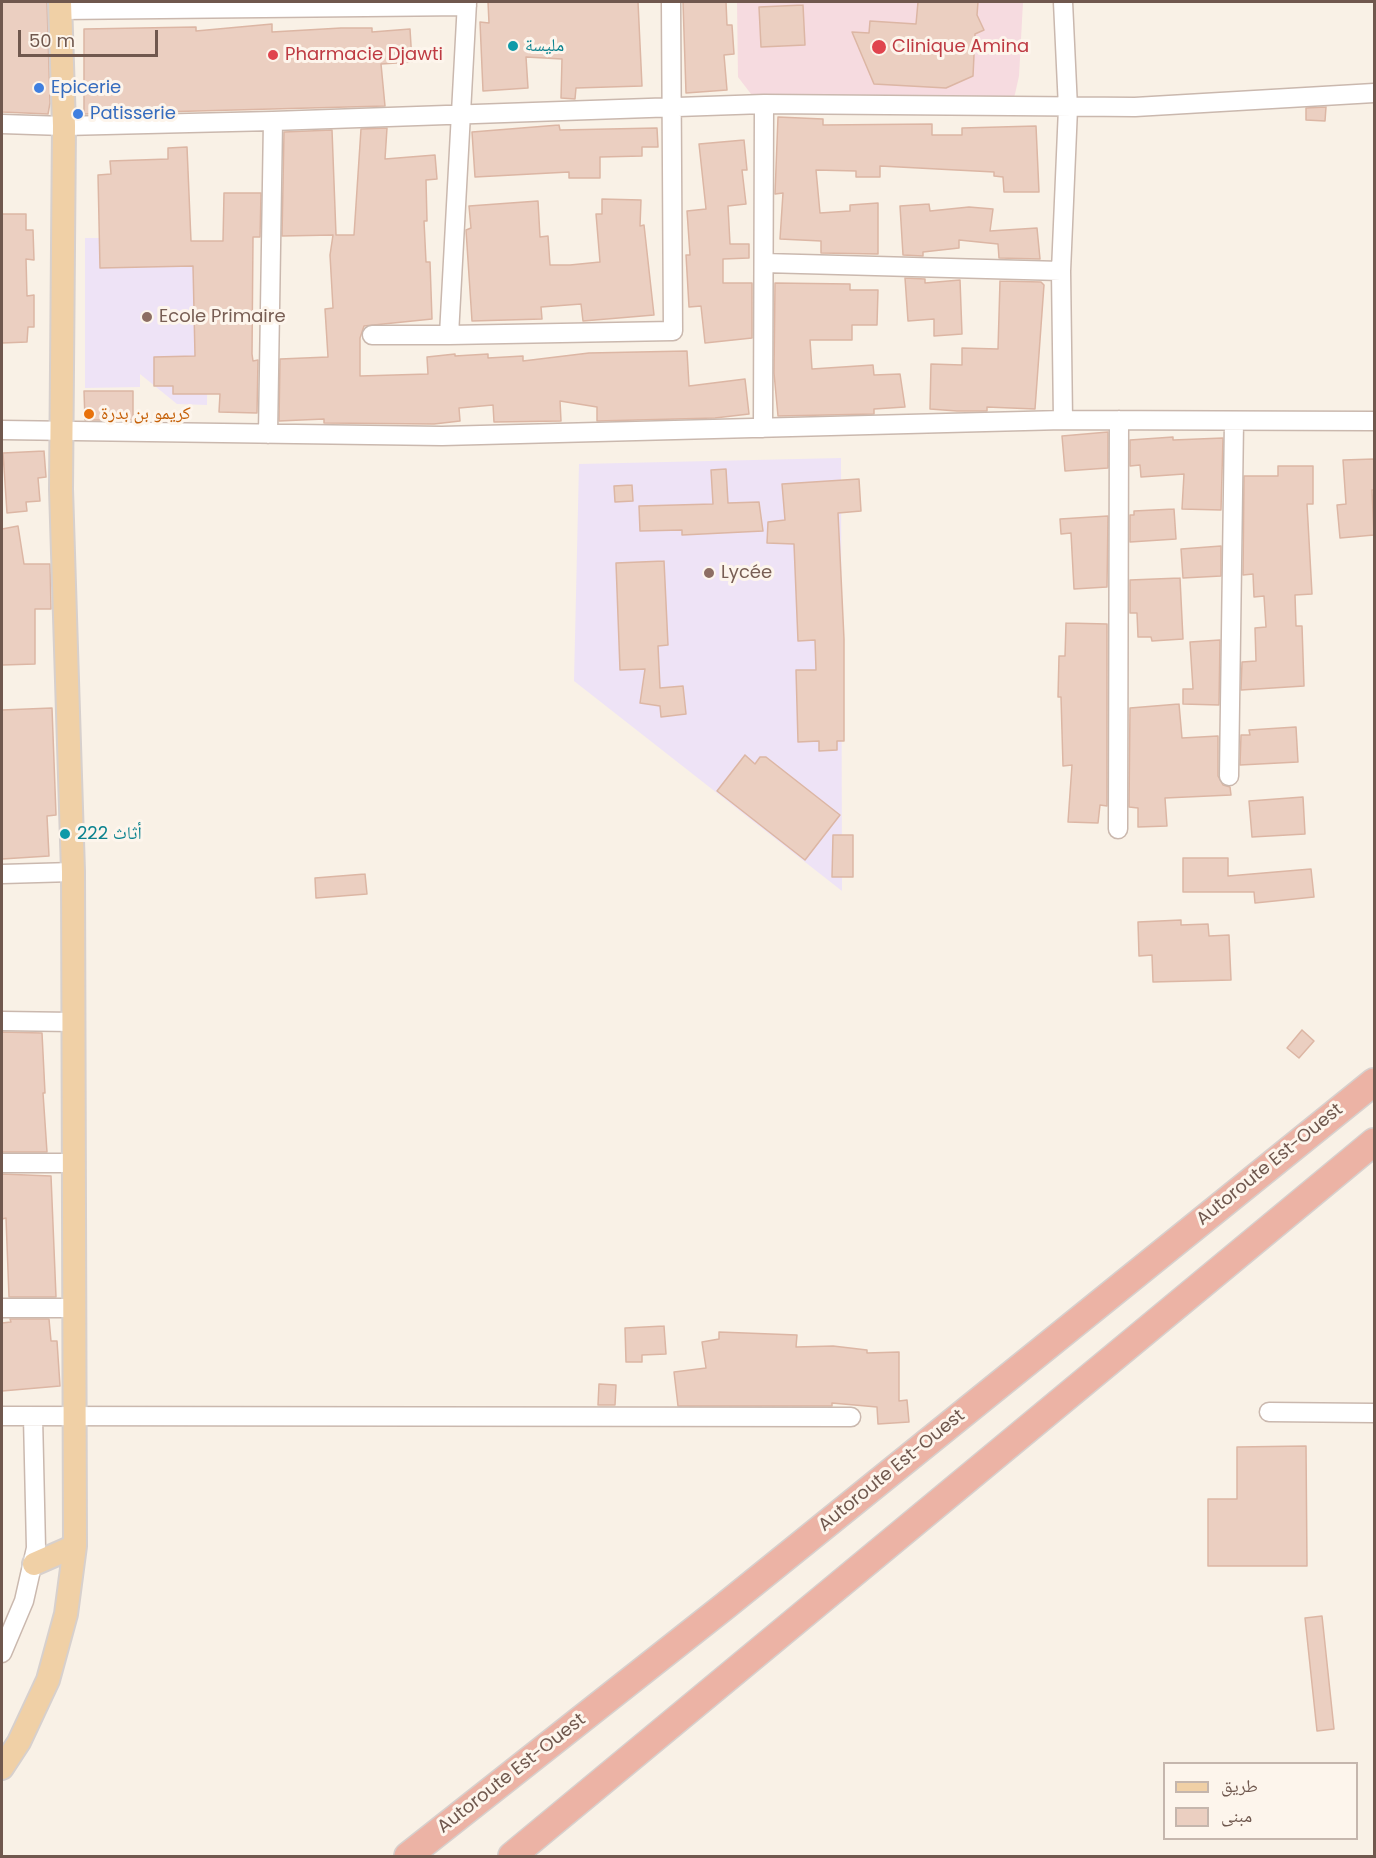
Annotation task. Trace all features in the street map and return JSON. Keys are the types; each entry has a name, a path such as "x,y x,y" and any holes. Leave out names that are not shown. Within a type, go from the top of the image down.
{"highway":[{"name":"Autoroute Est-Ouest","path":"408,1857 724,1606 1374,1082"},
{"path":"512,1857 1374,1142"}],"main road":[{"path":"2,1768 19,1742 48,1680 66,1614 75,1546 73,872 61,489 64,126 60,6"},
{"path":"34,1564 75,1546"}],"street":[{"path":"372,335 672,332 669,107 671,2"},
{"path":"1063,2 1068,108 1061,271 1063,420"},
{"path":"60,6 467,4 449,335"},
{"path":"2,124 64,126 273,122 462,113 764,104 1068,108 1374,93"},
{"path":"763,428 764,104"},
{"path":"268,434 273,122"},
{"path":"764,263 1061,271"},
{"path":"2,430 62,429 442,436 1063,420 1374,421"},
{"path":"1118,829 1119,420"},
{"path":"1229,776 1234,421"},
{"path":"2,874 73,872"},
{"path":"2,1021 73,1022"},
{"path":"2,1163 73,1163"},
{"path":"2,1308 73,1308"},
{"path":"1269,1412 1374,1413"},
{"path":"2,1416 850,1417"},
{"path":"2,1653 24,1601 34,1564 36,1534 33,1417"}],"shaded area":[{"name":"Clinique Amina","path":"737,2 1023,2 1019,76 1013,103 751,94 738,77"},
{"name":"Ecole Primaire","path":"85,238 181,238 208,259 207,405 177,404 140,374 140,387 85,388"},
{"name":"Lycée","path":"841,458 842,891 574,681 579,464"}],"building":[{"path":"2,2 47,2 50,103 48,114 2,112"},
{"path":"488,2 638,2 642,86 576,88 575,99 561,98 562,59 526,57 528,88 483,91 480,22 489,23"},
{"path":"683,2 726,2 727,25 732,25 734,54 724,55 727,90 686,93"},
{"path":"918,2 978,2 977,15 984,30 975,34 973,76 946,88 874,84 852,32 869,33 870,21 916,24"},
{"path":"803,5 805,45 761,47 759,7"},
{"path":"272,24 272,32 341,28 372,28 372,32 410,29 412,62 381,64 385,106 84,114 84,29 196,27 196,31"},
{"path":"1326,107 1325,121 1306,120 1306,108"},
{"path":"778,117 823,119 823,125 932,124 932,135 962,135 962,128 1036,126 1039,192 1004,192 1003,177 994,176 994,172 880,166 880,177 856,177 856,171 816,170 820,213 850,211 850,205 878,203 878,254 821,253 821,241 780,239 783,193 775,194"},
{"path":"559,125 560,130 657,128 658,147 642,147 642,156 600,157 600,178 569,178 569,172 475,177 472,132"},
{"path":"387,128 385,159 435,155 437,179 426,180 427,221 424,221 426,262 430,262 432,319 364,326 360,338 360,376 428,374 427,357 455,354 455,356 488,354 488,358 523,356 523,361 589,353 687,351 689,386 745,379 749,414 715,418 597,421 597,407 560,401 561,421 494,422 493,405 459,408 460,421 434,424 324,423 324,419 279,421 280,359 328,357 325,309 333,308 330,255 333,235 282,236 284,132 332,130 336,235 354,235 361,129"},
{"path":"744,140 747,170 742,170 746,204 728,206 730,244 749,244 749,258 723,259 723,283 752,283 752,338 705,343 701,306 689,307 686,255 690,255 687,211 706,209 699,144"},
{"path":"187,147 191,241 223,241 224,193 261,193 260,237 253,237 252,354 253,361 258,360 257,413 219,412 220,394 173,394 173,386 154,386 154,357 195,356 193,266 100,268 98,175 111,174 110,161 168,159 168,148"},
{"path":"602,199 641,200 640,226 644,225 654,315 583,321 581,304 541,307 542,319 472,321 466,230 471,228 469,206 538,201 540,237 548,236 550,265 570,265 600,262 596,214 602,214"},
{"path":"929,204 930,211 969,207 993,209 990,231 1037,228 1040,259 999,258 998,244 959,240 959,248 923,252 923,256 903,255 900,206"},
{"path":"2,214 26,214 26,230 33,230 34,260 26,259 27,296 34,295 34,327 28,327 27,342 2,343"},
{"path":"905,278 925,279 925,283 960,280 962,334 934,336 934,319 908,321"},
{"path":"1000,281 1041,282 1044,285 1035,409 987,407 987,411 957,411 930,409 931,364 962,365 962,348 998,349"},
{"path":"775,283 850,284 850,290 878,290 877,325 852,325 852,340 810,340 812,369 873,365 874,375 900,374 905,407 874,409 874,414 778,416 774,373"},
{"path":"84,391 133,391 133,420 85,420"},
{"path":"1108,432 1108,468 1065,471 1062,436"},
{"path":"1173,437 1173,440 1223,438 1221,510 1182,509 1184,474 1141,477 1140,465 1130,466 1130,440"},
{"path":"44,451 46,477 38,478 40,501 26,502 27,511 7,513 3,453"},
{"path":"1374,459 1374,490 1372,490 1374,535 1340,538 1337,505 1346,504 1343,460"},
{"path":"1278,466 1313,466 1313,504 1307,504 1312,594 1295,595 1296,626 1302,626 1304,686 1241,690 1242,662 1256,661 1255,628 1266,627 1264,596 1254,597 1253,574 1243,575 1244,476 1278,476"},
{"path":"726,469 728,503 759,502 763,531 682,535 682,530 640,531 639,506 713,504 711,470"},
{"path":"859,479 861,511 838,513 844,639 844,741 837,741 837,750 819,751 819,741 798,742 796,670 816,670 815,640 798,641 794,544 767,543 768,522 785,520 782,484"},
{"path":"632,485 633,501 615,502 614,486"},
{"path":"1174,509 1176,539 1130,542 1130,515 1134,515 1134,511"},
{"path":"1108,516 1107,587 1074,589 1071,533 1061,534 1060,519"},
{"path":"18,526 24,564 50,564 51,609 35,609 35,664 2,665 2,529"},
{"path":"1221,546 1221,576 1183,578 1181,549"},
{"path":"664,561 668,645 658,646 660,688 683,686 686,714 661,717 660,706 640,703 645,669 620,670 616,563"},
{"path":"1180,578 1183,639 1152,641 1151,637 1138,637 1137,613 1130,613 1130,580"},
{"path":"1066,623 1107,624 1107,806 1100,805 1098,823 1068,822 1072,765 1063,766 1061,697 1058,697 1059,656 1065,656"},
{"path":"1220,640 1219,705 1183,704 1183,689 1193,689 1190,642"},
{"path":"1179,704 1182,738 1218,736 1218,776 1223,785 1230,787 1231,795 1165,798 1167,826 1138,827 1138,808 1129,807 1130,708"},
{"path":"52,708 56,815 47,816 49,856 2,859 2,710"},
{"path":"1296,727 1298,762 1240,765 1241,735 1250,735 1249,730"},
{"path":"745,755 755,764 760,757 766,757 840,815 805,860 717,791"},
{"path":"1303,797 1305,834 1252,837 1249,801"},
{"path":"833,835 853,835 853,877 832,877"},
{"path":"1183,858 1228,858 1228,876 1311,869 1314,897 1255,903 1254,892 1183,892"},
{"path":"365,874 367,894 316,898 315,878"},
{"path":"1181,920 1181,925 1208,924 1209,936 1229,935 1231,980 1153,982 1152,955 1139,956 1138,922"},
{"path":"1302,1030 1314,1041 1299,1058 1287,1048"},
{"path":"2,1032 42,1033 47,1152 2,1152"},
{"path":"2,1174 51,1176 56,1297 9,1297 6,1218 2,1219"},
{"path":"10,1319 49,1319 51,1341 57,1341 60,1386 2,1391 2,1323 11,1322"},
{"path":"664,1326 666,1354 642,1355 642,1362 626,1362 625,1328"},
{"path":"719,1332 797,1335 796,1347 833,1346 867,1350 867,1353 899,1352 899,1401 907,1400 909,1422 878,1424 877,1407 832,1403 832,1406 678,1406 674,1372 706,1368 702,1342 719,1339"},
{"path":"599,1384 616,1385 615,1405 598,1405"},
{"path":"1306,1446 1307,1566 1208,1566 1208,1499 1237,1499 1237,1447"},
{"path":"1322,1616 1334,1729 1317,1731 1305,1618"}],"place":[{"name":"مليسة","path":"513,46"},
{"name":"Clinique Amina","path":"879,47"},
{"name":"Pharmacie Djawti","path":"273,55"},
{"name":"Epicerie","path":"39,88"},
{"name":"Patisserie","path":"78,114"},
{"name":"Ecole Primaire","path":"147,317"},
{"name":"كريمو بن بدرة","path":"89,414"},
{"name":"Lycée","path":"709,573"},
{"name":"أثاث 222","path":"65,834"}]}
